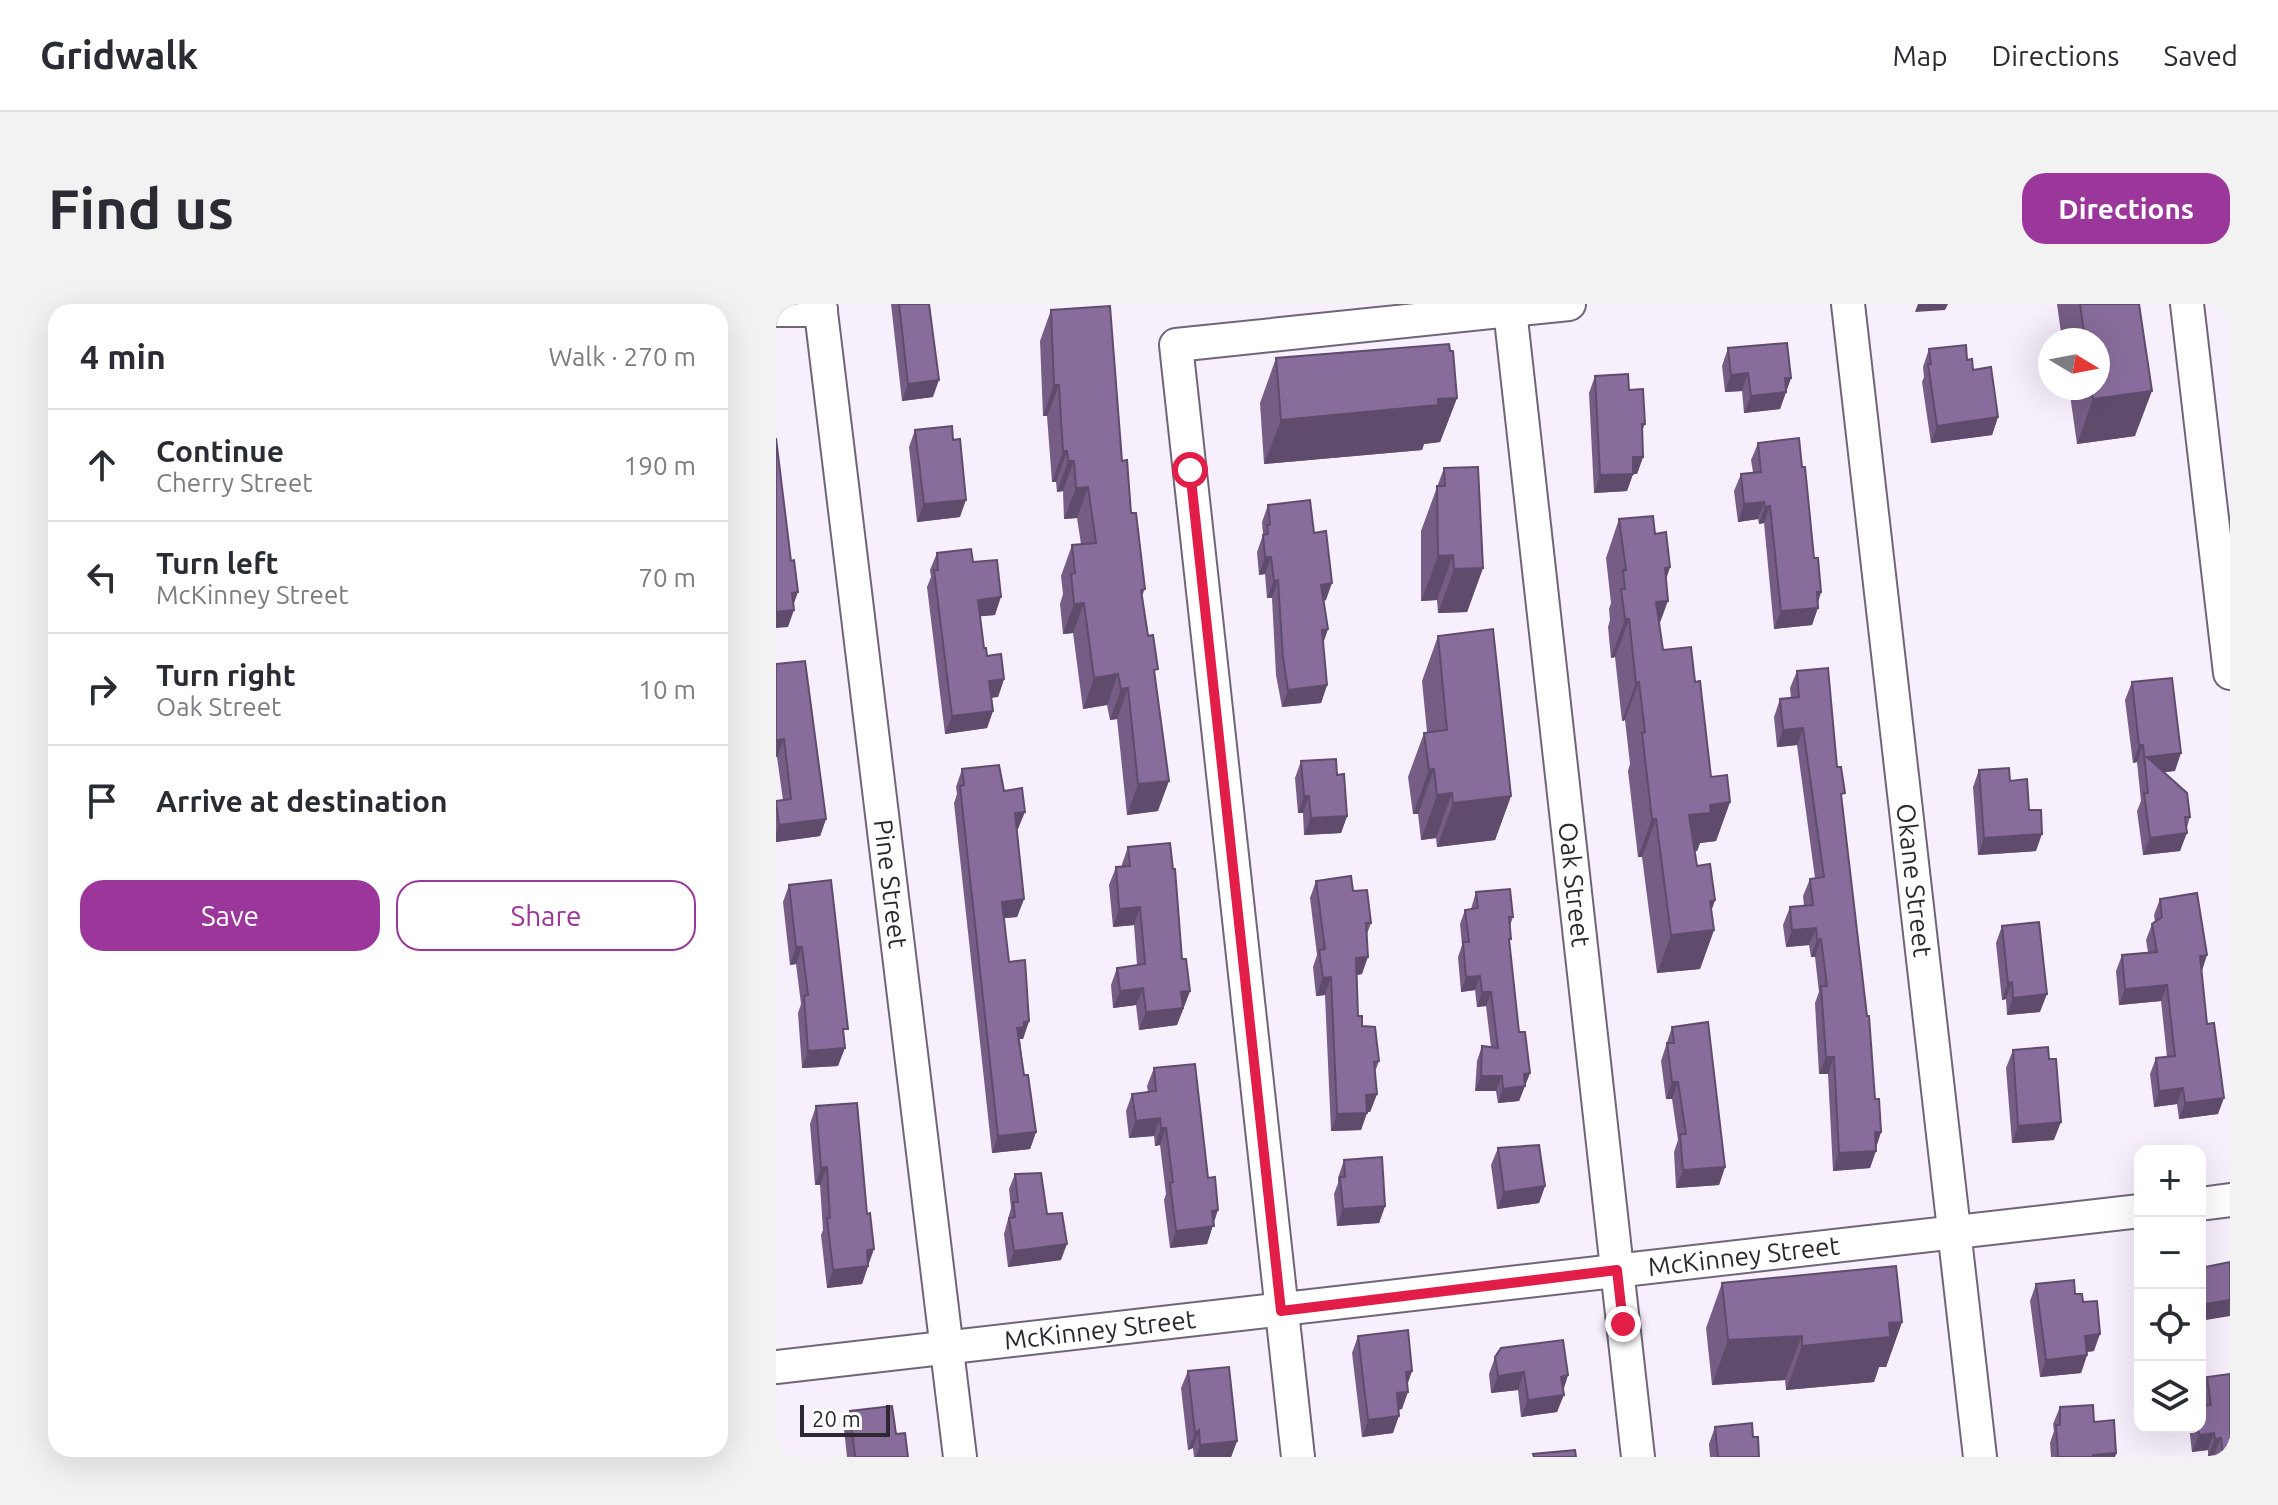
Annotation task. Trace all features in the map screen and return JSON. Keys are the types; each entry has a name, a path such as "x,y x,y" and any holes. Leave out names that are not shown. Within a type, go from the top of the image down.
{"street":[{"path":"1298,1457 1176,345 1569,304"},
{"name":"Okane Street","path":"1848,304 1980,1457"},
{"path":"2187,304 2230,673"},
{"path":"776,310 821,307"},
{"name":"Pine Street","path":"821,307 960,1457"},
{"name":"Oak Street","path":"1510,310 1638,1457"},
{"path":"2206,1203 2230,1200"},
{"name":"McKinney Street","path":"776,1367 2134,1212"}],"building":[{"path":"899,304 929,304 939,380 908,384"},
{"path":"2080,304 2139,304 2152,391 2110,397 2110,328 2083,328"},
{"path":"1110,306 1122,461 1127,460 1131,513 1136,513 1145,589 1141,590 1148,636 1153,635 1158,669 1154,670 1169,781 1138,784 1128,688 1121,689 1118,674 1094,678 1084,603 1074,604 1072,545 1096,543 1088,487 1076,488 1074,461 1068,461 1067,451 1063,451 1059,385 1054,385 1051,310"},
{"path":"1787,343 1791,378 1785,378 1786,392 1751,396 1748,373 1731,375 1728,348"},
{"path":"1449,344 1450,351 1453,351 1457,398 1438,399 1438,405 1281,420 1276,358"},
{"path":"1966,345 1967,360 1972,359 1973,370 1991,367 1998,417 1937,426 1928,364 1931,364 1929,349"},
{"path":"1628,374 1629,390 1643,389 1643,457 1633,457 1633,474 1600,475 1595,376"},
{"path":"952,426 953,440 960,439 966,500 924,504 915,430"},
{"path":"776,438 791,561 794,560 798,592 792,593 794,610 776,612"},
{"path":"1799,438 1821,592 1817,592 1818,608 1781,611 1770,506 1765,507 1764,502 1744,504 1741,474 1761,472 1758,443"},
{"path":"1478,467 1483,568 1454,569 1453,555 1438,556 1437,486 1445,486 1444,468"},
{"path":"1310,500 1314,533 1326,531 1332,583 1321,585 1328,629 1322,630 1327,685 1288,690 1278,580 1274,581 1271,557 1265,557 1263,535 1268,534 1267,525 1270,525 1268,505"},
{"path":"1653,516 1655,534 1666,532 1670,567 1665,568 1668,601 1656,602 1663,650 1691,647 1695,682 1700,681 1711,777 1727,775 1730,802 1710,805 1711,813 1689,815 1697,866 1710,864 1715,900 1710,901 1714,930 1671,935 1656,819 1652,819 1639,682 1636,683 1629,619 1625,619 1621,589 1625,589 1623,570 1626,570 1619,519"},
{"path":"971,549 973,562 997,560 1001,597 978,600 984,648 987,656 1001,654 1004,679 989,681 993,711 952,716 934,570 938,570 937,553"},
{"path":"1493,629 1511,796 1453,803 1452,793 1437,795 1434,769 1429,770 1424,733 1447,730 1438,636"},
{"path":"805,661 826,819 779,825 776,801 791,799 784,739 776,740 776,664"},
{"path":"1828,668 1837,767 1841,767 1845,793 1841,794 1869,1016 1875,1099 1879,1099 1881,1132 1875,1132 1876,1151 1839,1153 1834,1057 1826,1057 1821,986 1827,986 1821,939 1817,940 1816,928 1792,930 1790,907 1813,905 1810,879 1824,877 1803,728 1783,730 1780,699 1799,697 1797,671"},
{"path":"2172,678 2181,753 2147,757 2187,793 2190,817 2185,817 2187,833 2150,838 2144,793 2148,793 2143,745 2139,745 2132,682"},
{"path":"1336,759 1337,775 1344,774 1347,816 1311,818 1309,796 1304,796 1301,761"},
{"path":"999,765 1004,791 1022,788 1025,812 1015,813 1024,899 1002,902 1009,962 1025,960 1029,1021 1024,1022 1024,1027 1017,1028 1036,1132 998,1136 960,786 964,785 962,769"},
{"path":"2009,768 2010,781 2027,779 2029,810 2041,810 2042,834 1984,838 1979,770"},
{"path":"1170,843 1182,959 1186,959 1190,991 1181,992 1183,1008 1146,1012 1143,988 1120,991 1117,968 1145,964 1140,907 1119,909 1116,867 1130,866 1128,847"},
{"path":"1351,876 1353,891 1367,890 1371,923 1366,923 1368,957 1356,958 1358,1016 1362,1016 1362,1026 1375,1027 1379,1061 1374,1062 1377,1094 1366,1095 1367,1113 1337,1114 1331,977 1323,978 1319,950 1325,949 1316,881"},
{"path":"831,880 848,1029 843,1029 845,1048 808,1051 804,996 808,995 802,947 796,947 789,885"},
{"path":"1510,889 1513,917 1509,917 1509,939 1519,1032 1525,1032 1530,1073 1524,1074 1525,1086 1503,1089 1502,1076 1481,1076 1482,1046 1498,1048 1491,992 1482,992 1480,976 1466,977 1463,942 1469,942 1465,910 1478,908 1476,892"},
{"path":"2197,893 2207,955 2200,956 2207,1024 2214,1023 2224,1098 2185,1103 2183,1088 2159,1091 2156,1058 2175,1056 2167,985 2125,989 2122,955 2157,952 2152,924 2162,917 2160,899"},
{"path":"2039,922 2047,994 2013,998 2012,982 2008,983 2002,926"},
{"path":"1708,1022 1725,1167 1683,1170 1680,1134 1686,1134 1678,1082 1672,1082 1667,1043 1674,1043 1672,1027"},
{"path":"2048,1047 2049,1059 2056,1059 2061,1122 2018,1126 2013,1050"},
{"path":"1195,1064 1208,1178 1215,1177 1218,1210 1212,1211 1214,1226 1176,1231 1166,1128 1161,1128 1160,1118 1136,1121 1132,1094 1156,1091 1154,1068"},
{"path":"857,1103 867,1214 870,1213 874,1249 867,1250 868,1266 833,1270 827,1218 830,1218 827,1167 821,1168 816,1106"},
{"path":"1539,1145 1545,1186 1504,1192 1498,1148"},
{"path":"1382,1157 1385,1206 1343,1209 1340,1177 1345,1177 1344,1160"},
{"path":"1041,1173 1047,1214 1062,1213 1067,1244 1014,1251 1009,1218 1015,1217 1013,1202 1018,1202 1015,1174"},
{"path":"2230,1262 2230,1300 2206,1304 2206,1267"},
{"path":"1896,1266 1902,1322 1889,1323 1890,1337 1802,1346 1802,1336 1728,1340 1722,1283"},
{"path":"2074,1280 2075,1294 2082,1294 2083,1302 2097,1301 2100,1334 2085,1336 2087,1355 2046,1360 2036,1284"},
{"path":"1408,1330 1412,1371 1406,1372 1408,1392 1397,1393 1399,1416 1368,1420 1358,1336"},
{"path":"1563,1340 1568,1375 1561,1377 1564,1395 1528,1400 1524,1372 1498,1376 1495,1357 1501,1348"},
{"path":"1229,1367 1237,1441 1200,1445 1199,1430 1195,1433 1188,1371"},
{"path":"2230,1374 2230,1457 2223,1457 2221,1438 2215,1439 2214,1433 2199,1435 2206,1433 2206,1405 2211,1405 2207,1377"},
{"path":"2093,1405 2094,1422 2114,1420 2116,1453 2093,1457 2058,1457 2056,1425 2060,1425 2060,1407"},
{"path":"892,1406 896,1434 905,1433 908,1457 855,1457 850,1411"},
{"path":"1752,1423 1753,1437 1758,1437 1759,1457 1718,1457 1715,1427"},
{"path":"1575,1450 1576,1457 1534,1457 1533,1454"}],"route":[{"path":"1190,470 1281,1311 1617,1270 1623,1324"}]}
